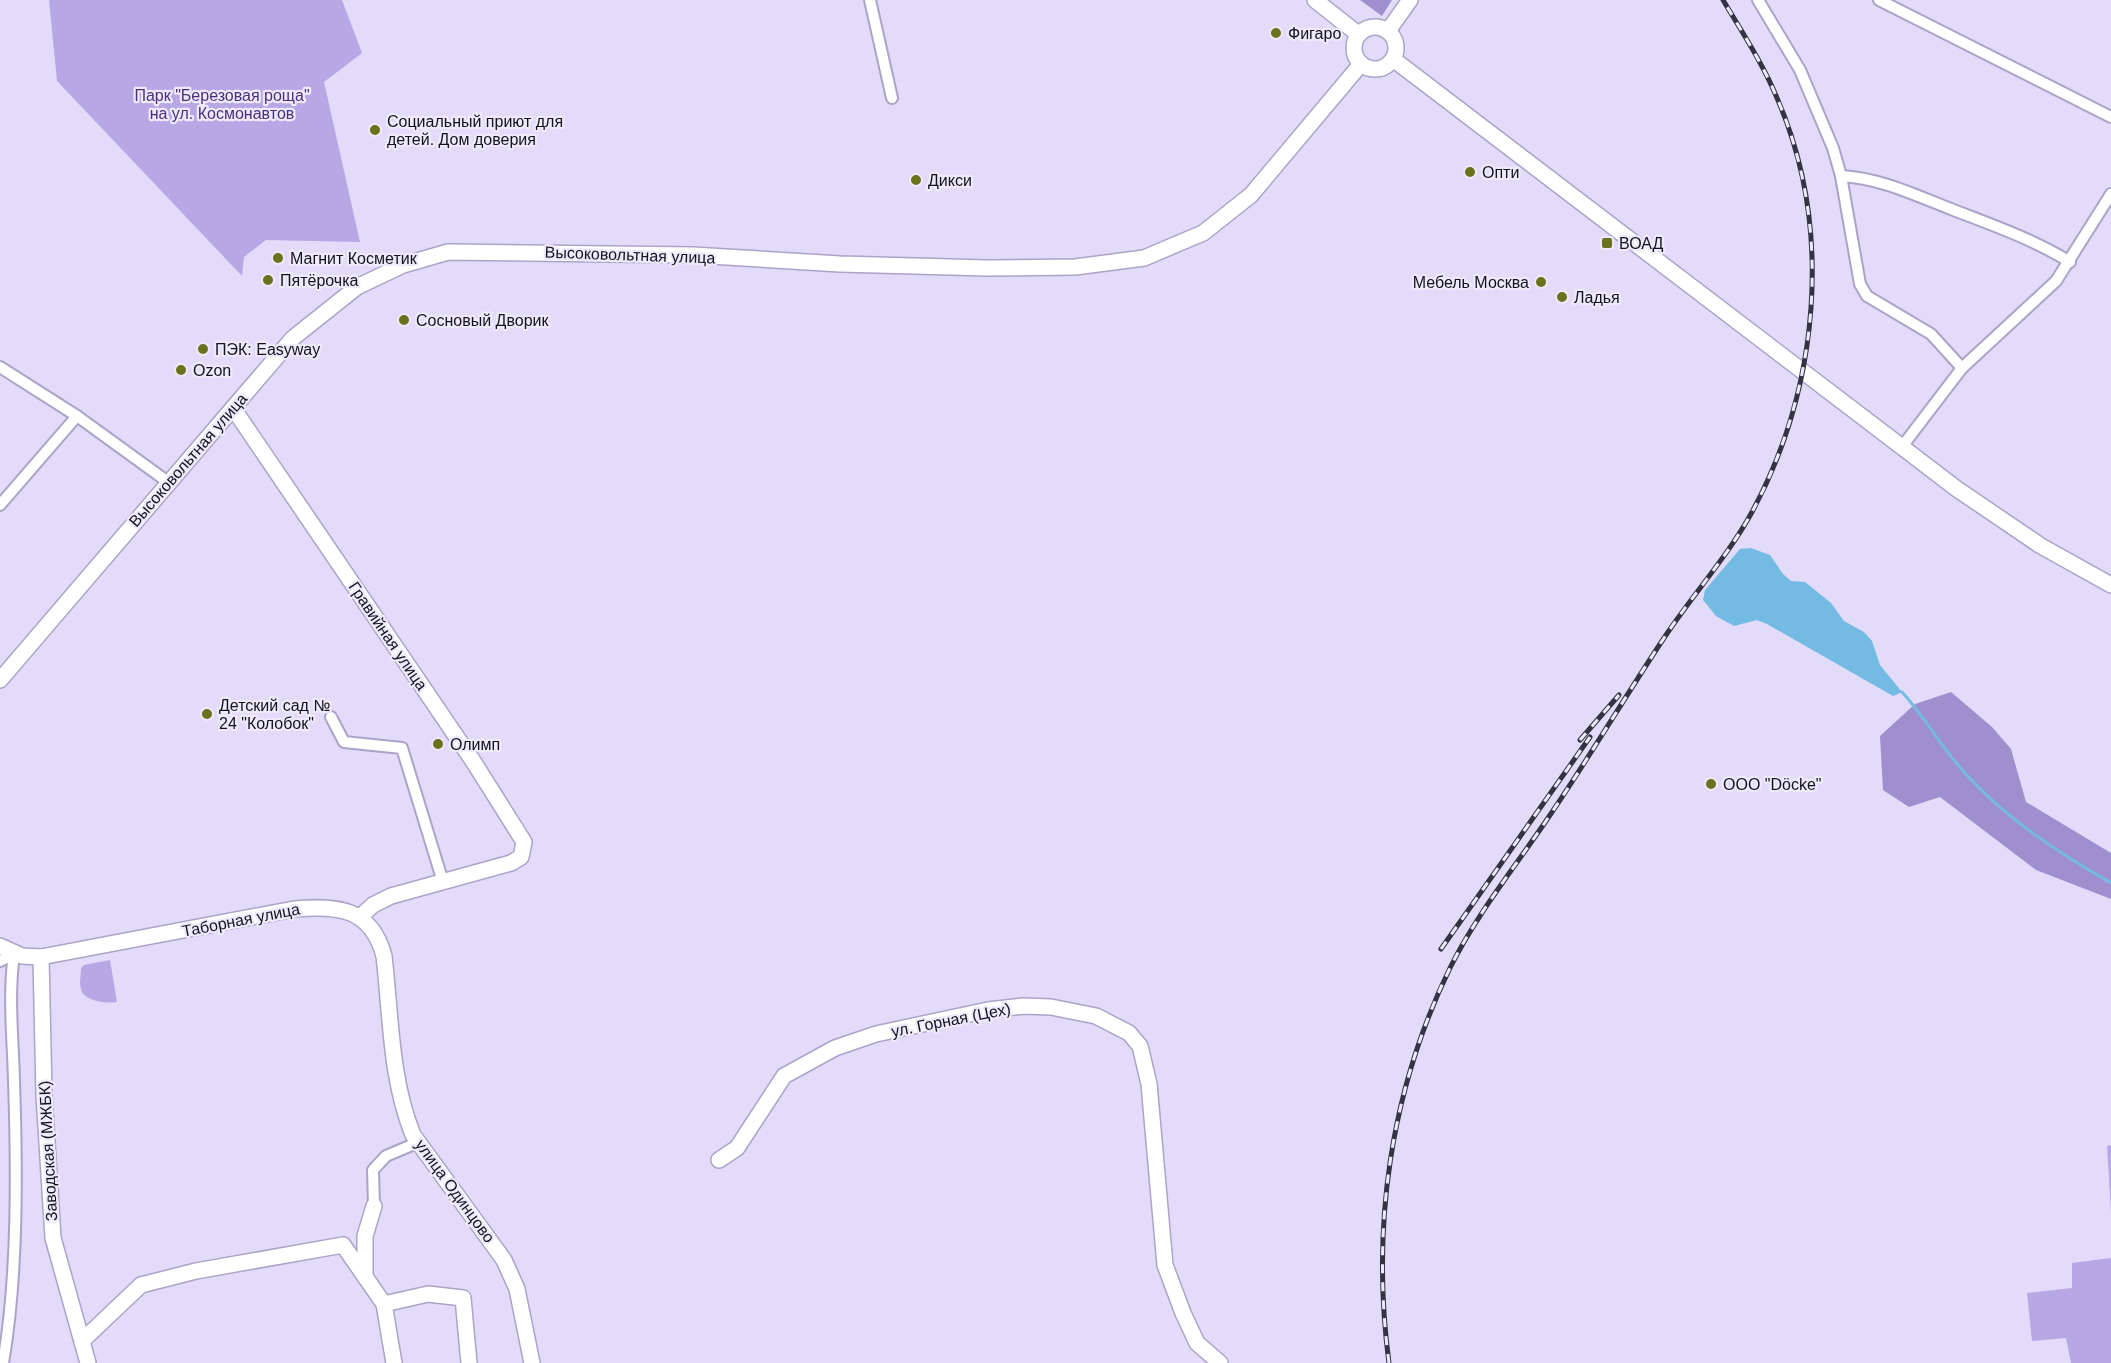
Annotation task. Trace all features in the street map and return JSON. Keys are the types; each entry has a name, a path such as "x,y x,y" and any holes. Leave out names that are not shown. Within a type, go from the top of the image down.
{"street":[{"path":"870,0 892,98"},
{"path":"1315,0 1358,34"},
{"path":"1388,31 1410,0"},
{"path":"1758,0 1800,70 1820,113 1840,176 1860,284 1868,296 1932,334 1962,368"},
{"path":"1879,0 2111,117"},
{"path":"1373,26 1388,31 1396,44 1393,58 1378,69 1361,64 1355,56 1353,47 1358,34 1373,26"},
{"path":"1393,58 1901,448 2012,527 2075,567 2111,585"},
{"name":"Высоковольтная улица","path":"0,680 293,338 357,287 403,265 448,252 693,255 840,264 987,268 1075,267 1144,258 1203,233 1251,195 1361,64"},
{"path":"1840,176 1863,177 1886,183 2026,238 2070,262"},
{"path":"1901,448 1962,368 2040,298 2070,262 2111,194"},
{"path":"0,367 77,416 168,482"},
{"name":"Гравийная улица","path":"233,408 520,834 525,848 521,857 511,863 443,882"},
{"path":"0,505 77,416"},
{"path":"331,717 344,742 402,748 443,882 391,896 373,905 360,917"},
{"name":"Таборная улица","path":"7,957 41,957 294,909 335,908 360,917"},
{"name":"улица Одинцово","path":"360,917 370,925 380,939 384,956 398,1094 419,1142 504,1260 517,1289 532,1363"},
{"path":"0,945 7,957 10,994 16,1171 10,1317 3,1363"},
{"name":"Заводская (МЖБК)","path":"41,957 44,1095 53,1238 88,1363"},
{"name":"ул. Горная (Цех)","path":"720,1160 738,1148 784,1076 835,1048 876,1034 1023,1006 1051,1007 1096,1016 1129,1033 1140,1046 1149,1084 1165,1265 1197,1343 1220,1363"},
{"path":"365,1277 366,1236 374,1206 373,1170 386,1156 419,1142"},
{"path":"83,1340 141,1285 196,1271 343,1245 384,1304 394,1363"},
{"path":"384,1304 428,1294 463,1298 469,1363"}],"green space":[{"name":"Парк \"Березовая роща\" на ул. Космонавтов","path":"49,0 342,0 362,53 324,82 360,242 266,240 244,257 242,276 57,81"},
{"path":"110,960 117,1002 91,999 83,993 80,987 81,968 84,965"},
{"path":"2111,1145 2111,1211 2107,1146"},
{"path":"2111,1258 2111,1363 2071,1363 2066,1338 2032,1341 2027,1293 2072,1288 2072,1263"}],"shaded area":[{"path":"1360,0 1392,0 1382,16"},
{"path":"1951,692 1992,727 2011,749 2026,802 2111,853 2111,899 2036,870 1940,797 1909,807 1883,790 1880,736 1915,704"}],"water":[{"path":"1751,548 1770,555 1783,574 1791,581 1805,582 1831,603 1844,621 1864,632 1872,641 1880,665 1902,692 1893,696 1767,624 1757,620 1734,626 1716,616 1703,600 1705,590 1740,549"}],"waterway":[{"path":"1902,692 1958,765 1992,800 2050,845 2111,883"}],"railway":[{"path":"1389,1363 1382,1262 1390,1161 1400,1111 1429,1015 1460,948 1484,910 1563,795 1666,635 1743,528 1775,464 1792,413 1804,361 1811,308 1812,254 1807,201 1795,148 1777,98 1759,60 1723,0"},
{"path":"1580,740 1619,695"},
{"path":"1441,949 1590,737"}],"place":[{"name":"Фигаро","path":"1276,33"},
{"name":"Социальный приют для детей. Дом доверия","path":"375,130"},
{"name":"Опти","path":"1470,172"},
{"name":"Дикси","path":"916,180"},
{"name":"ВОАД","path":"1607,243"},
{"name":"Магнит Косметик","path":"278,258"},
{"name":"Пятёрочка","path":"268,280"},
{"name":"Мебель Москва","path":"1541,282"},
{"name":"Ладья","path":"1562,297"},
{"name":"Сосновый Дворик","path":"404,320"},
{"name":"ПЭК: Easyway","path":"203,349"},
{"name":"Ozon","path":"181,370"},
{"name":"Детский сад № 24 \"Колобок\"","path":"207,714"},
{"name":"Олимп","path":"438,744"},
{"name":"ООО \"Döcke\"","path":"1711,784"}]}
